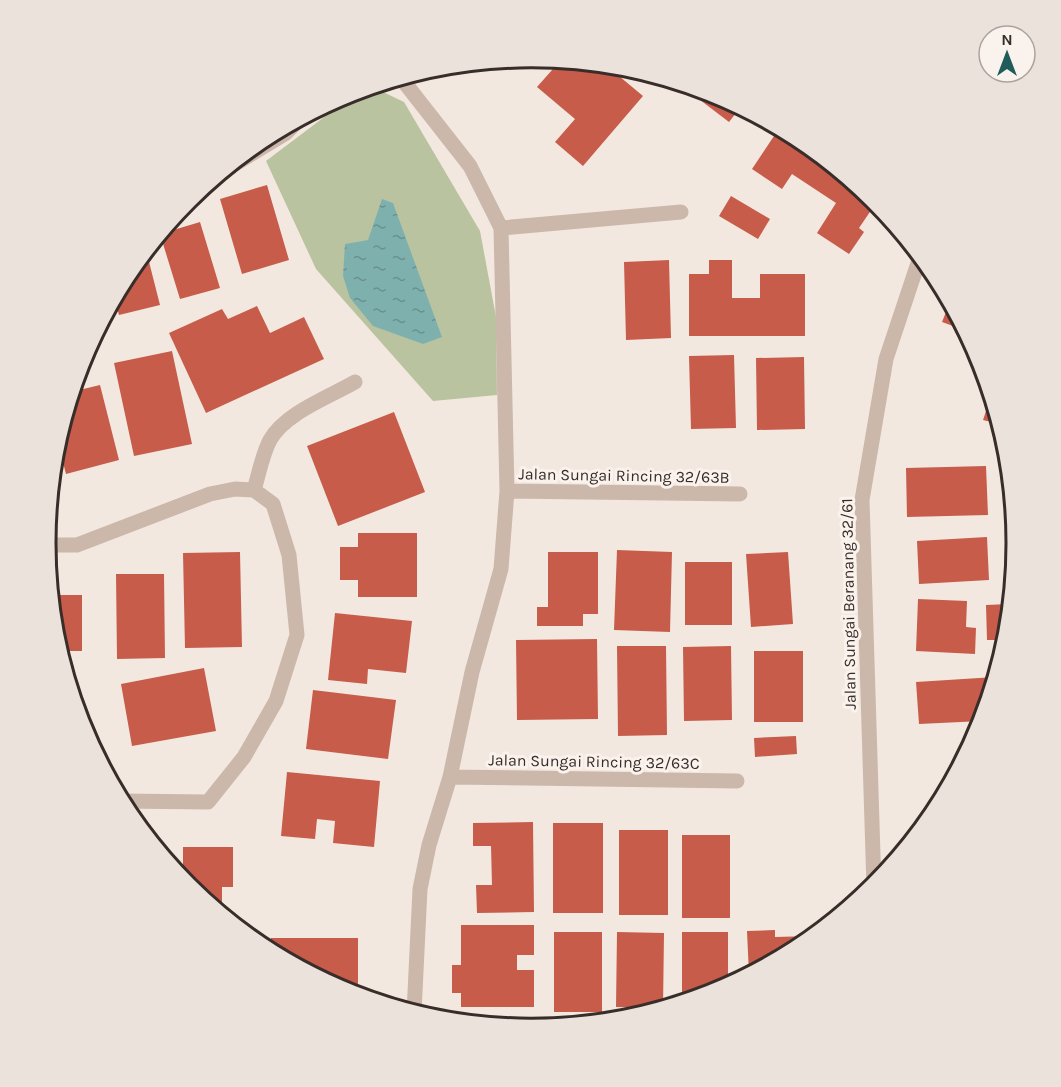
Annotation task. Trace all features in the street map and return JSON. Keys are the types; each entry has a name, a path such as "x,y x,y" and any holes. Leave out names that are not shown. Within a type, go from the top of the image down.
{"street":[{"path":"407,85 470,166 501,228 505,314 507,491 501,569 471,672 450,777 429,845 420,889 414,1004"},
{"path":"501,228 681,212"},
{"name":"Jalan Sungai Beranang 32/61","path":"874,871 862,500 886,359 916,268"},
{"path":"255,490 269,442 279,427 292,417 355,382"},
{"path":"56,545 77,545 210,494 235,489 255,490 273,504 289,555 297,635 276,701 244,757 208,802 132,801"},
{"name":"Jalan Sungai Rincing 32/63B","path":"507,491 740,494"},
{"name":"Jalan Sungai Rincing 32/63C","path":"450,777 737,781"}],"green space":[{"path":"384,92 404,102 480,231 496,317 497,395 433,401 316,269 266,161 329,113"}],"water":[{"path":"382,199 393,203 442,337 423,344 373,326 350,298 343,276 345,244 368,240"}],"building":[{"path":"553,69 562,70 621,78 643,96 583,166 555,142 575,119 537,87"},
{"path":"701,101 735,114 729,122"},
{"path":"774,136 844,186 870,212 859,228 864,232 849,254 817,233 836,203 792,174 782,189 752,169"},
{"path":"267,185 289,260 242,274 220,199"},
{"path":"731,196 770,219 758,239 719,216"},
{"path":"200,222 220,288 180,299 163,243 173,230"},
{"path":"669,260 671,338 626,340 624,262"},
{"path":"709,260 732,260 732,298 760,298 760,274 805,274 805,336 689,336 689,274 709,274"},
{"path":"149,261 160,305 119,315 119,306"},
{"path":"257,306 270,333 304,317 324,359 206,413 169,333 222,309 228,319"},
{"path":"946,313 953,326 942,322"},
{"path":"172,351 192,444 134,456 114,363"},
{"path":"734,355 736,428 691,429 689,356"},
{"path":"804,357 805,429 757,430 756,358"},
{"path":"100,385 119,460 66,474 63,463 65,451 82,389"},
{"path":"986,411 989,422 983,420"},
{"path":"394,412 425,492 338,526 307,446"},
{"path":"986,466 988,515 907,517 906,468"},
{"path":"358,533 417,533 417,597 358,597 358,580 340,580 340,547 358,547"},
{"path":"987,537 989,580 919,584 917,541"},
{"path":"617,550 672,552 670,632 614,630"},
{"path":"240,552 242,647 185,648 183,553"},
{"path":"548,552 598,552 598,614 583,614 583,626 537,626 537,607 548,607"},
{"path":"788,552 793,624 751,627 746,554"},
{"path":"685,562 732,562 732,625 685,625"},
{"path":"116,574 164,574 165,658 117,659"},
{"path":"59,595 82,595 82,651 68,651"},
{"path":"918,599 967,601 966,627 976,628 975,654 916,651"},
{"path":"1001,604 995,640 987,640 986,605"},
{"path":"335,613 412,621 406,673 368,669 367,684 328,680"},
{"path":"597,639 598,719 517,720 516,640"},
{"path":"617,646 666,646 667,735 618,736"},
{"path":"731,646 732,720 684,721 683,647"},
{"path":"754,651 803,651 803,722 754,722"},
{"path":"204,668 216,731 132,746 121,684"},
{"path":"986,678 970,722 919,724 916,682"},
{"path":"313,690 396,700 388,759 306,749"},
{"path":"796,736 797,754 755,757 754,738"},
{"path":"287,772 380,781 374,847 333,843 335,821 317,819 315,839 281,836"},
{"path":"533,822 534,912 477,913 476,885 492,885 491,846 473,846 473,823"},
{"path":"553,823 603,823 603,913 553,913"},
{"path":"619,830 668,830 668,915 619,915"},
{"path":"682,835 730,835 730,918 682,918"},
{"path":"183,847 233,847 233,887 222,887 222,905 217,901 183,867"},
{"path":"461,925 534,925 534,955 517,955 517,970 534,970 534,1007 461,1007 461,993 452,993 452,965 461,965"},
{"path":"775,930 775,937 796,936 749,966 747,931"},
{"path":"554,932 602,932 602,1012 554,1012"},
{"path":"617,932 664,933 663,999 630,1007 616,1007"},
{"path":"682,932 728,932 728,975 682,993"},
{"path":"271,938 358,938 358,985 320,970 271,941"}]}
